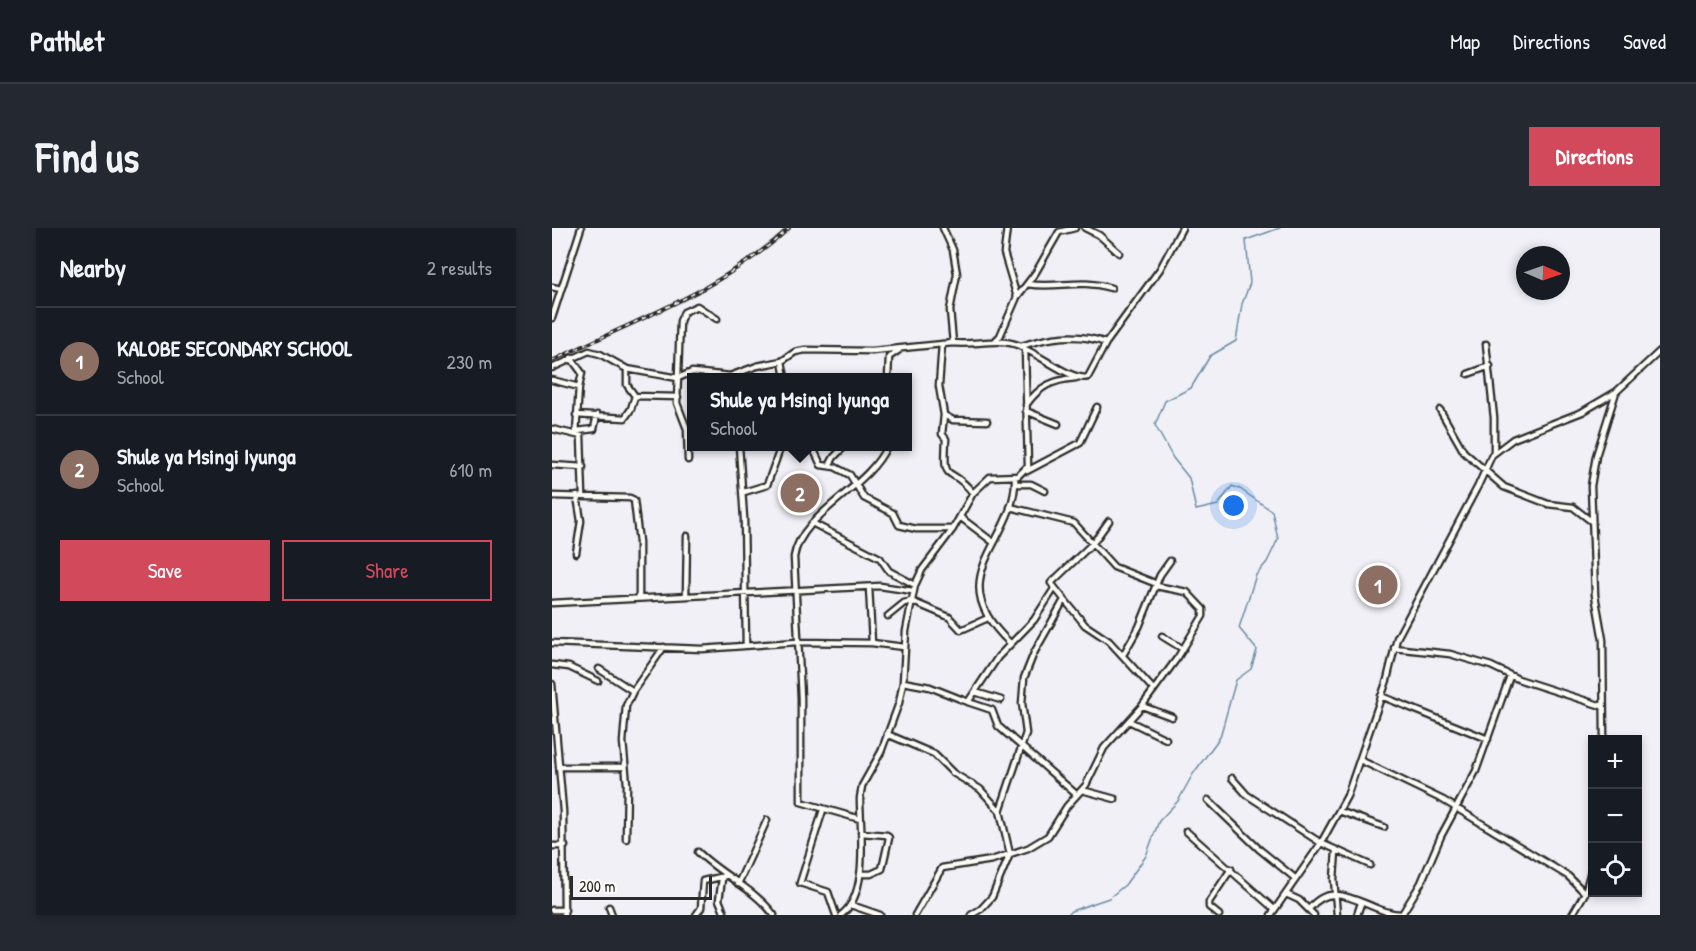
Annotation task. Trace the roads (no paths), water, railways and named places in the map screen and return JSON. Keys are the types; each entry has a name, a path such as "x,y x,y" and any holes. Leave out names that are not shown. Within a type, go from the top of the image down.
{"street":[{"path":"552,318 581,228"},
{"path":"943,228 953,250 957,274 950,310 953,343"},
{"path":"1007,228 1005,261 1017,297"},
{"path":"995,341 1000,336 1017,297 1028,284 1060,230 1075,228"},
{"path":"1085,228 1099,236 1119,253"},
{"path":"1026,408 1043,386 1055,380 1084,378 1090,375 1106,343 1160,269 1182,228"},
{"path":"1028,284 1044,286 1084,282 1111,288"},
{"path":"552,287 561,289"},
{"path":"687,429 680,413 678,397 681,315 697,306 717,319"},
{"path":"1023,348 1041,340 1078,336 1106,343"},
{"path":"738,373 782,361 791,354 805,350 855,351 953,343 968,345 995,341 1023,348 1076,378"},
{"path":"942,344 939,386 944,415 942,431 946,439 945,470 949,476 965,484 973,493"},
{"path":"1271,915 1320,843 1355,778 1394,648 1423,586 1494,452 1490,366 1486,344"},
{"path":"888,373 890,355 902,348"},
{"path":"1023,348 1029,458 1025,472"},
{"path":"552,368 586,351 593,351 627,369 678,378 687,374"},
{"path":"1494,452 1513,439 1582,412 1616,392 1660,351"},
{"path":"571,358 582,373 576,415 577,432 582,441 583,466 580,496 581,521 576,553"},
{"path":"782,361 784,373"},
{"path":"1468,374 1490,366"},
{"path":"627,369 627,385 635,396"},
{"path":"552,380 579,387"},
{"path":"1604,735 1603,640 1595,596 1592,477 1616,392"},
{"path":"635,396 678,397"},
{"path":"576,415 625,418 635,396"},
{"path":"842,915 851,905 856,894 860,874 862,786 887,734 903,682 904,647 911,601 922,570 953,529 973,493 990,477 1015,476 1080,442 1096,407"},
{"path":"1026,408 1058,424"},
{"path":"1440,410 1464,452 1485,472 1516,494 1576,509 1592,521"},
{"path":"552,429 577,432 594,429 597,415"},
{"path":"944,415 953,420 987,421"},
{"path":"688,451 688,460"},
{"path":"739,451 743,493 746,645"},
{"path":"743,493 767,485 780,451"},
{"path":"814,451 820,465 829,466 850,475 857,490 864,498 894,513 899,525 953,529"},
{"path":"829,466 840,451"},
{"path":"860,819 801,802 801,698 794,591 795,549 832,503 857,486 883,451"},
{"path":"552,465 583,466"},
{"path":"1010,643 988,618 978,589 993,542 1010,507 1015,476"},
{"path":"1015,484 1031,484 1045,490"},
{"path":"552,495 630,498 636,502 640,563 639,597"},
{"path":"915,915 942,868 992,860 1028,848 1048,836 1082,790 1104,748 1142,706 1183,649 1204,611 1187,592 1156,585 1118,570 1074,523 1010,507"},
{"path":"960,517 993,542"},
{"path":"1109,521 1093,543 1051,583 1085,625 1106,638 1154,690"},
{"path":"814,524 852,546 874,554 885,562 889,571 915,585"},
{"path":"686,596 687,536"},
{"path":"1123,655 1170,561"},
{"path":"552,603 890,586 913,591"},
{"path":"869,587 872,643"},
{"path":"968,702 1010,643 1034,620 1054,589"},
{"path":"1000,811 1027,726 1022,703 1024,678 1034,653 1064,600"},
{"path":"888,616 904,603 911,601 949,617 961,630 988,618"},
{"path":"1162,636 1183,649"},
{"path":"552,643 711,649 797,642 872,643 904,647"},
{"path":"626,838 625,716 628,699 664,647"},
{"path":"1394,648 1444,653 1491,666 1510,676 1602,706"},
{"path":"552,665 569,667 598,681"},
{"path":"599,669 633,691"},
{"path":"1309,909 1319,899 1335,894 1403,914 1421,883 1441,836 1456,810 1488,740 1510,676"},
{"path":"903,682 930,687 992,710 998,726 1077,795"},
{"path":"552,684 565,846 565,913 552,910"},
{"path":"975,692 1001,700"},
{"path":"1381,696 1488,740"},
{"path":"1142,706 1172,717"},
{"path":"1129,722 1166,739"},
{"path":"887,734 934,754 953,772 980,789 1000,811 1010,854 992,897 981,909 971,915"},
{"path":"1360,760 1427,791 1568,876 1585,893"},
{"path":"559,767 600,765 625,767"},
{"path":"1232,778 1247,795 1320,843 1370,865"},
{"path":"1082,790 1115,798"},
{"path":"1208,800 1296,879"},
{"path":"823,810 800,883 828,892 836,915"},
{"path":"1339,811 1384,827"},
{"path":"738,884 767,820"},
{"path":"1186,831 1274,909"},
{"path":"860,874 871,874 882,869 889,838 887,835 861,833"},
{"path":"552,846 565,846"},
{"path":"1336,851 1337,915"},
{"path":"698,852 723,877 759,897 774,915"},
{"path":"1218,915 1209,907 1209,902 1231,869"},
{"path":"723,877 719,900 724,912"},
{"path":"696,915 701,908 703,881 723,877"},
{"path":"1572,915 1588,883"},
{"path":"1286,894 1309,909 1314,915"},
{"path":"1357,915 1361,903"},
{"path":"851,905 880,915"},
{"path":"609,907 612,915"}],"waterway":[{"path":"1067,915 1071,911 1109,898 1125,885 1146,856 1159,821 1178,801 1193,774 1220,737 1236,680 1251,669 1257,650 1239,628 1256,575 1267,562 1278,539 1272,511 1232,486 1218,505 1196,510 1189,478 1173,458 1155,425 1165,401 1191,388 1210,356 1236,341 1242,304 1250,283 1246,240 1280,228"}],"railway":[{"path":"552,361 706,287 763,250 789,228"}],"place":[{"name":"Shule ya Msingi Iyunga","path":"800,493"},
{"name":"KALOBE SECONDARY SCHOOL","path":"1378,585"}]}
